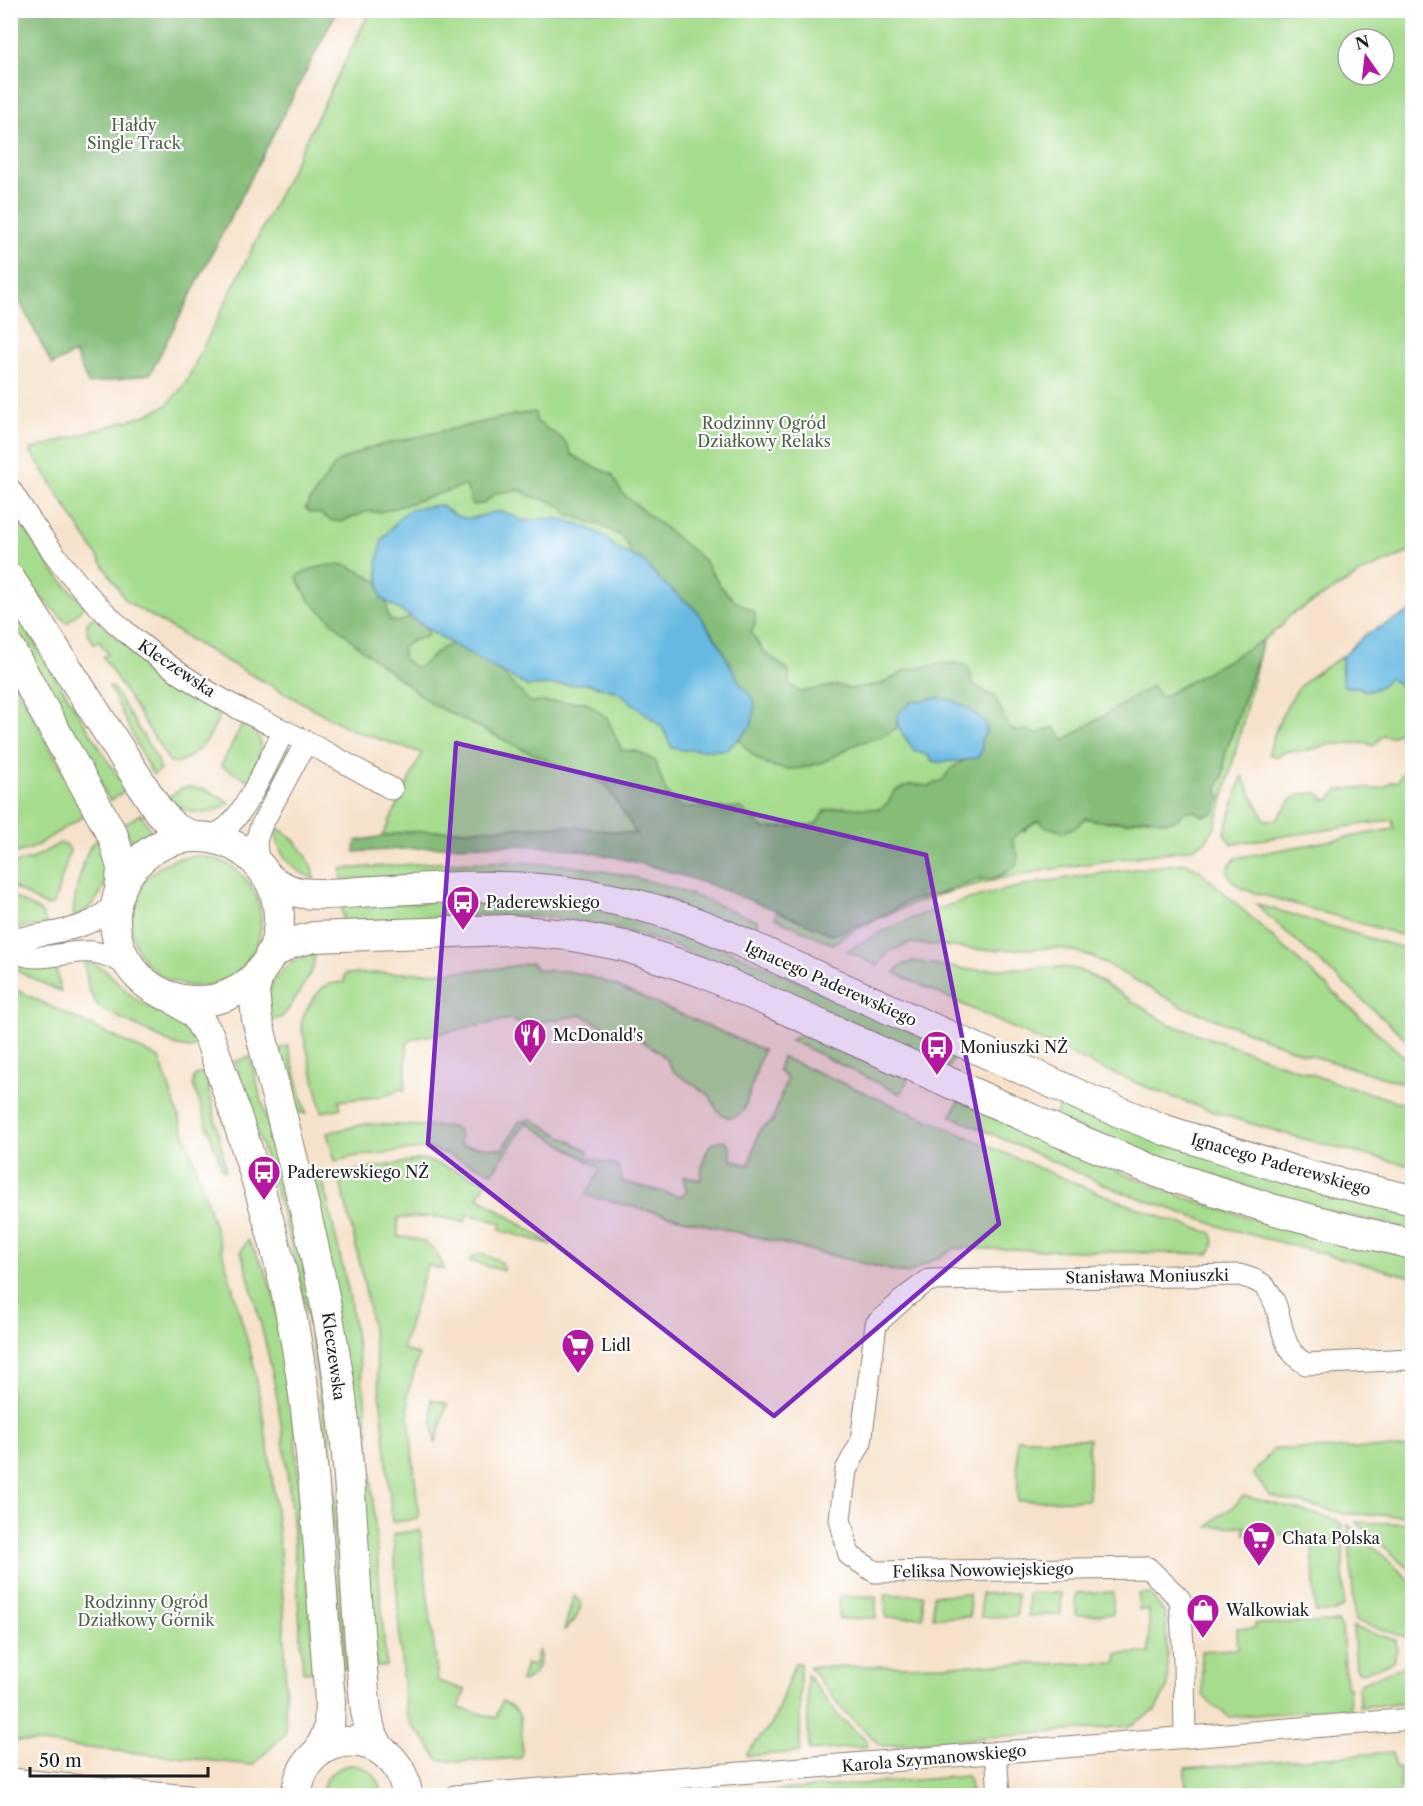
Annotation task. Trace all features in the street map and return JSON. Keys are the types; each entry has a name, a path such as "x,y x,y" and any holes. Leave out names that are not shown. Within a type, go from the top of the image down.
{"main road":[{"path":"10,579 151,801 174,828 200,838 230,844 250,857 262,871 273,891 278,915 276,939 265,963"},
{"path":"10,649 113,836 122,868 115,929 121,949 132,968 150,986 172,997 196,1015 209,1036 264,1201 275,1243 293,1322 312,1460 330,1701 329,1729 319,1752 302,1772 297,1796"},
{"path":"118,896 133,867 154,849 180,839 200,838"},
{"name":"Ignacego Paderewskiego","path":"262,871 280,886 303,893 468,886 516,887 618,899 668,912 728,936 1090,1100 1146,1123 1286,1169 1413,1200"},
{"path":"172,997 193,1000 214,999 240,988 265,963 291,943 314,937 485,930 568,935 624,946 702,972 1060,1132 1157,1172 1275,1210 1413,1244"},
{"name":"Kleczewska","path":"265,963 254,992 257,1019 319,1267 336,1364 346,1456 366,1712 370,1730 379,1748"},
{"path":"319,1752 342,1742 367,1743 379,1748 388,1754 401,1771 407,1796"}],"street":[{"name":"Kleczewska","path":"10,489 36,530 64,567 86,593 129,635 172,668 232,705 392,789"},
{"path":"200,838 226,828 233,822 284,731"},
{"path":"262,871 256,841 261,826 306,742"},
{"path":"10,940 81,926 106,913 118,896"},
{"path":"10,951 35,958 79,952 100,953 132,968"},
{"name":"Stanisława Moniuszki","path":"907,1296 929,1280 1240,1275 1266,1288 1277,1310 1283,1336 1289,1349 1296,1358 1306,1364 1413,1359"},
{"name":"Feliksa Nowowiejskiego","path":"907,1296 876,1324 861,1442 846,1470 840,1519 849,1555 875,1572 1148,1568 1180,1599 1185,1737"},
{"name":"Karola Szymanowskiego","path":"455,1796 679,1787 996,1752 1413,1719"},
{"path":"996,1752 999,1796"},
{"path":"10,1779 188,1796"}],"highlighted area":[{"path":"456,743 926,855 999,1224 774,1416 428,1144"}],"green space":[{"name":"Hałdy Single Track","path":"11,10 337,11 150,374 88,384 75,353 52,365 11,284"},
{"name":"Rodzinny Ogród Działkowy Relaks","path":"370,11 1412,11 1412,551 1365,571 1289,616 1281,627 1263,641 1161,698 1152,686 871,862 448,831 406,832 382,837 422,753 352,730 221,658 126,601 30,450 146,415 167,405 185,384"},
{"path":"535,412 536,421 560,437 567,444 572,455 612,474 622,493 704,560 721,587 735,601 755,612 755,624 751,632 763,651 788,670 790,685 800,692 837,685 850,689 881,684 908,670 956,663 966,665 970,671 972,684 995,697 1008,726 1015,731 1029,730 1037,734 1054,727 1064,740 1152,686 1161,698 1263,640 1225,755 1223,776 1217,788 1221,798 1214,813 1203,816 1194,811 1184,811 1177,820 1166,822 1145,817 1129,822 1097,821 1085,818 1076,827 1063,832 1044,826 1040,820 1012,839 1018,856 1016,865 1007,872 992,879 979,879 945,892 908,901 877,918 833,935 704,883 604,855 543,846 516,845 355,852 356,841 406,832 565,826 637,834 606,785 522,749 432,704 360,648 310,601 298,581 297,576 301,573 322,566 348,566 378,582 381,598 386,601 389,620 399,622 410,617 426,628 429,633 426,637 412,641 402,648 404,659 416,668 442,648 452,644 500,671 530,702 586,702 607,718 622,750 637,751 655,761 666,792 681,807 741,808 764,829 810,825 817,823 824,811 842,807 879,809 888,803 894,791 911,784 929,786 943,780 953,767 977,757 982,751 981,739 985,735 987,725 896,723 898,727 886,734 854,745 834,757 807,767 782,769 759,760 739,739 751,726 754,700 741,685 718,642 696,610 659,579 644,561 631,556 626,542 621,537 599,525 567,515 562,507 520,490 496,493 483,504 472,505 466,485 395,508 380,512 366,512 341,522 330,520 305,508 336,463 368,448"},
{"path":"11,509 54,572 85,606 67,623 31,587 11,555"},
{"path":"10,604 126,790 110,801 11,622"},
{"path":"92,618 96,618 112,634 169,680 221,712 208,738 194,753 178,762 169,761 103,657 108,654 99,641 94,644 87,633 87,623"},
{"path":"1262,644 1228,782 1215,827 1206,841 1191,849 1052,869 960,889 916,903 873,921 832,944 775,918 778,912 799,920 877,918 908,901 945,892 979,879 992,879 1007,873 1018,856 1012,839 1017,833 1025,831 1032,823 1040,820 1076,827 1085,818 1128,822 1150,818 1166,822 1184,811 1194,811 1217,788 1223,776 1225,755"},
{"path":"1342,657 1342,676 1345,686 1364,686 1389,678 1412,694 1412,725 1391,737 1383,735 1373,746 1367,743 1332,744 1305,751 1288,751 1276,757 1269,754 1278,725 1288,704 1300,687"},
{"path":"10,675 87,814 31,849 11,854 11,841 15,840 10,805"},
{"path":"109,686 113,688 158,760 160,770 153,775 144,759"},
{"path":"243,723 258,735 260,742 259,757 248,780 221,766"},
{"path":"287,747 291,751 269,792 262,788"},
{"path":"1402,773 1412,774 1412,912 1407,911 1405,917 1412,917 1412,938 1242,889 1232,881 1227,872 1230,864 1236,858 1394,829 1392,820 1232,844 1225,832 1242,776 1265,820 1277,819 1292,799 1301,794 1319,793 1323,799 1329,800 1338,790 1383,788 1390,782 1398,781"},
{"path":"189,787 205,789 230,803 214,811 198,813 182,808 167,798"},
{"path":"141,814 151,831 132,841 123,825"},
{"path":"276,827 289,836 301,849 310,863 314,879 291,865 286,859 279,845"},
{"path":"99,838 107,860 107,878 95,902 74,918 74,903 82,869 92,844"},
{"path":"60,843 66,844 70,850 54,904 44,905 11,886 11,864 32,859"},
{"path":"196,856 221,861 242,875 256,896 261,921 256,946 242,967 221,981 196,986 171,981 150,967 136,946 131,921 136,896 150,875 171,861"},
{"path":"499,862 580,867 659,884 758,921 756,928 768,933 766,939 570,877 499,872 342,879 341,869 431,863"},
{"path":"1186,863 1198,869 1412,1064 1412,1086 1302,1053 1179,1005 1093,957 1076,952 1059,948 985,950 910,943 888,952 878,966 847,951 886,930 968,899 1054,880"},
{"path":"10,895 41,912 47,924 11,929"},
{"path":"492,899 538,901 623,915 705,940 957,1051 949,1067 711,960 609,927 553,918 493,915 343,922 342,906"},
{"path":"1257,904 1412,951 1412,1044 1264,912"},
{"path":"315,953 313,969 290,1007 282,1017 271,1021 268,1004 272,984 290,964"},
{"path":"914,961 970,970 1057,967 1076,969 1092,976 1169,1024 1342,1085 1412,1106 1412,1166 1274,1131 1139,1084 895,973 900,966"},
{"path":"84,962 100,967 129,994 177,1023 185,1029 197,1046 190,1048 177,1046 99,1008 89,991"},
{"path":"532,963 538,970 567,971 614,985 763,1050 744,1110 732,1118 724,1116 717,1110 710,1096 673,1071 658,1051 634,1036 610,1030 582,1015 522,1025 510,1019 412,1039 407,1044 405,1091 399,1089 388,1095 339,1101 341,1108 322,1112 301,1024 312,1001 324,987 344,982 345,974 462,971"},
{"path":"11,965 31,968 55,965 61,992 11,968"},
{"name":"Rodzinny Ogród Działkowy Górnik","path":"10,987 159,1058 227,1267 254,1367 262,1412 275,1504 283,1596 285,1734 253,1765 11,1740"},
{"path":"805,1034 908,1078 901,1094 790,1040"},
{"path":"288,1046 306,1114 298,1112 294,1107 278,1049"},
{"path":"250,1057 295,1228 316,1332 332,1458 347,1669 342,1669 326,1450 308,1320 285,1222 234,1062"},
{"path":"782,1057 1079,1185 1166,1219 1212,1233 1214,1241 1212,1249 1209,1254 956,1248 907,1274 585,1195 601,1169 526,1122 493,1172 430,1148 357,1156 335,1161 327,1133 365,1124 454,1127 460,1134 460,1145 502,1149 520,1121 531,1119 588,1151 587,1158 617,1165 623,1182 679,1196 687,1192 683,1178 685,1176 700,1180 706,1153 713,1143 726,1141 731,1148 731,1160 749,1165 760,1129 772,1122 787,1079 778,1070"},
{"path":"205,1071 226,1170 223,1171 193,1084 194,1076"},
{"path":"1062,1099 1412,1212 1412,1230 1312,1207 1144,1154 1054,1118"},
{"path":"959,1100 1117,1171 1181,1196 1313,1234 1412,1256 1412,1277 1225,1228 1117,1190 951,1116"},
{"path":"423,1159 487,1181 478,1197 553,1245 499,1230 502,1223 467,1214 465,1222 439,1217 398,1218 398,1237 414,1238 427,1244 438,1255 444,1270 427,1265 402,1349 419,1355 407,1396 419,1519 392,1522 371,1322 338,1174"},
{"path":"322,1178 349,1294 365,1398 386,1666 376,1666 312,1183"},
{"path":"248,1240 265,1270 274,1297 292,1401 315,1671 303,1672 294,1537 283,1436 270,1364 241,1251"},
{"path":"480,1254 499,1261 504,1271 470,1261 472,1257"},
{"path":"431,1399 447,1404 435,1445"},
{"path":"1017,1439 1089,1439 1089,1500 1018,1501"},
{"path":"1412,1448 1412,1516 1345,1514 1270,1496 1253,1474 1274,1449"},
{"path":"1244,1496 1337,1520 1342,1525 1344,1606 1335,1612 1315,1612 1312,1535 1244,1534 1244,1526 1208,1527"},
{"path":"1356,1522 1412,1524 1412,1571"},
{"path":"1348,1524 1412,1582 1412,1639 1355,1621"},
{"path":"420,1530 438,1681 465,1690 459,1708 496,1718 502,1701 515,1709 521,1729 521,1758 457,1762 438,1759 424,1738 411,1725 404,1700 393,1534"},
{"path":"1113,1592 1113,1614 1076,1615 1076,1593"},
{"path":"1017,1593 1017,1616 981,1617 981,1594"},
{"path":"1028,1593 1061,1593 1061,1615 1028,1616"},
{"path":"969,1594 970,1617 933,1617 933,1595"},
{"path":"1139,1594 1150,1594 1164,1612 1168,1686 1155,1711 1129,1726 882,1746 844,1711 809,1667 1116,1663 1117,1654 1149,1653 1149,1610 1139,1610"},
{"path":"885,1595 923,1595 923,1617 886,1618"},
{"path":"574,1596 581,1602 580,1610 573,1622 564,1630"},
{"path":"839,1596 876,1596 876,1618 839,1619"},
{"path":"1337,1622 1342,1628 1350,1708 1230,1717 1212,1705 1203,1695 1201,1651 1238,1649 1237,1628 1255,1628 1255,1624"},
{"path":"1353,1627 1396,1640 1397,1649 1393,1662 1363,1673 1359,1672 1356,1668"},
{"path":"539,1649 540,1659 537,1668 527,1680 521,1681 526,1664 534,1666"},
{"path":"795,1663 800,1663 800,1752 747,1756 746,1754 773,1722"},
{"path":"1412,1663 1412,1703 1359,1707 1359,1686 1362,1682"},
{"path":"807,1675 839,1717 867,1741 868,1746 809,1751"},
{"path":"1393,1752 1394,1768 1400,1769 1400,1795 1303,1796 1299,1793 1186,1795 1185,1768"},
{"path":"350,1765 368,1770 379,1783 383,1795 322,1795 324,1784 330,1775"},
{"path":"1406,1769 1412,1769 1412,1795 1407,1795"},
{"path":"967,1776 970,1781 971,1795 715,1795"}],"water":[{"path":"441,505 455,515 466,518 503,512 522,521 556,518 582,525 602,535 618,549 644,561 659,579 696,610 718,642 741,685 754,699 755,708 751,726 727,750 672,748 662,727 618,692 588,684 527,686 452,644 381,598 377,565 382,540 401,516 413,508"},
{"path":"1412,611 1412,694 1389,678 1381,686 1371,690 1344,686 1342,657 1366,634"},
{"path":"937,698 965,706 987,725 985,735 981,740 982,751 977,758 960,761 932,761 927,755 914,751 898,727 897,714 912,702"}],"place":[{"name":"Paderewskiego","path":"463,931"},
{"name":"McDonald's","path":"530,1064"},
{"name":"Moniuszki NŻ","path":"937,1076"},
{"name":"Paderewskiego NŻ","path":"264,1201"},
{"name":"Lidl","path":"578,1374"},
{"name":"Chata Polska","path":"1259,1567"},
{"name":"Walkowiak","path":"1203,1639"}]}
